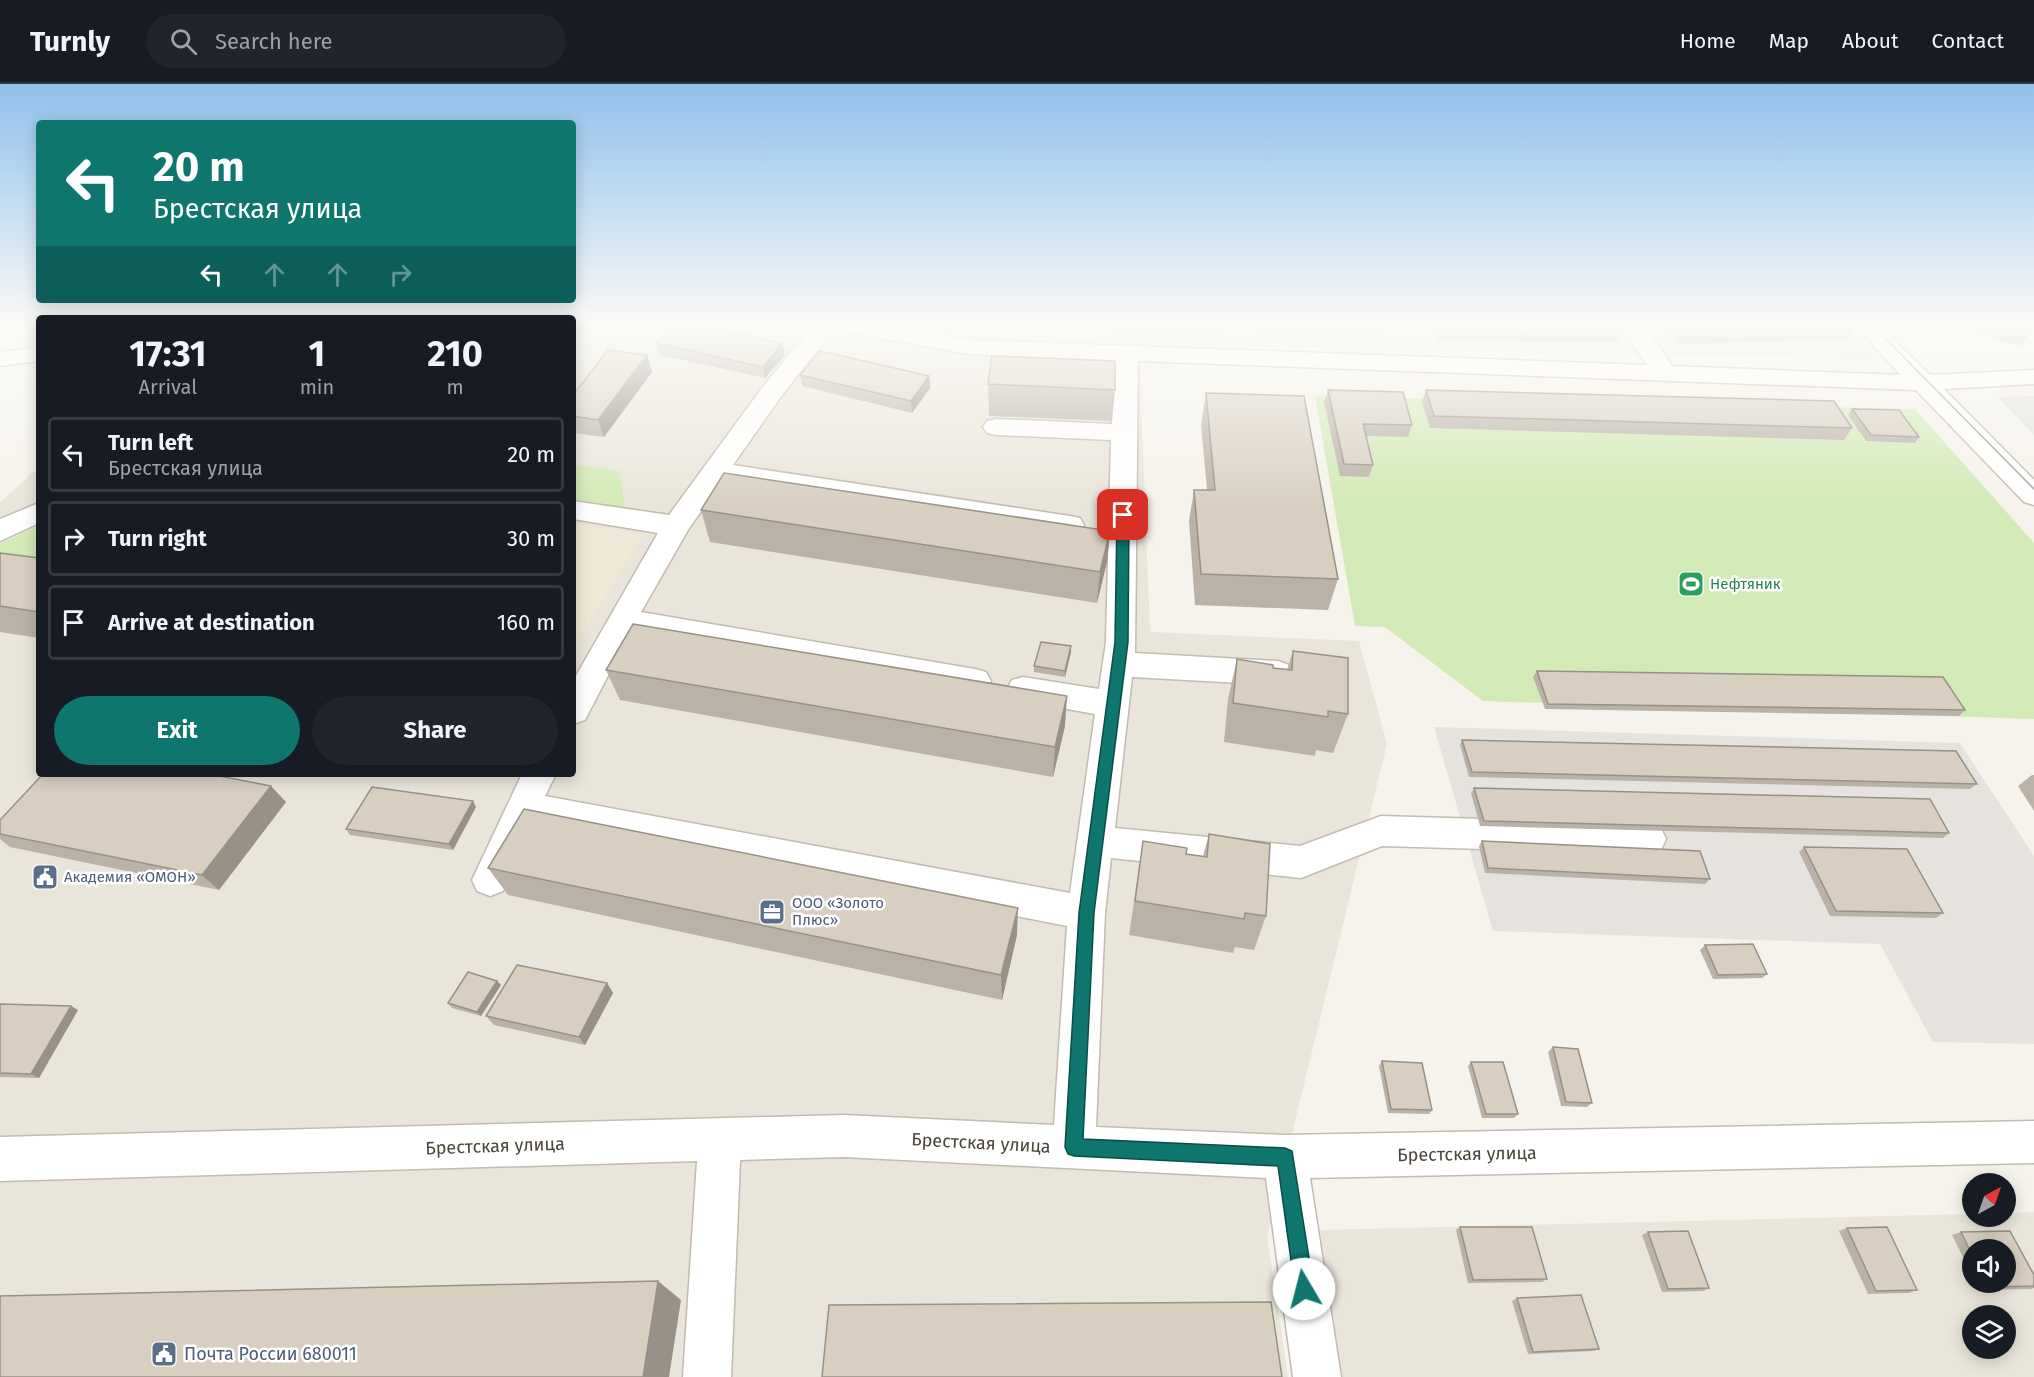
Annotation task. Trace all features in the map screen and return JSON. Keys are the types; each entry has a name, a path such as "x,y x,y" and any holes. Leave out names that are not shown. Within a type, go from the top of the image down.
{"street":[{"path":"576,705 621,620 676,526 776,386"},
{"path":"1074,1147 1086,913 1121,642 1126,386"},
{"path":"1940,386 2034,496"},
{"path":"1941,386 2034,468"},
{"path":"996,427 1125,433"},
{"path":"715,471 1122,533"},
{"path":"576,510 676,526"},
{"path":"3,547 36,515"},
{"path":"621,620 1113,704"},
{"path":"1118,664 1302,674"},
{"path":"490,880 538,777"},
{"path":"523,806 1086,913"},
{"path":"1096,841 1301,862 1381,831 1648,839"},
{"name":"Брестская улица","path":"0,1159 844,1136 1285,1157 2034,1142"},
{"path":"707,1377 720,1139"},
{"path":"1285,1157 1317,1377"}],"shaded area":[{"path":"576,386 1141,386 1150,632 1359,641 1387,744 1267,1236 1288,1377 0,1377 0,502 36,470 36,777 576,777"},
{"path":"2034,396 2034,435 1997,397"},
{"path":"576,524 644,534 576,644"},
{"path":"1434,727 1960,743 2034,856 2034,1044 1933,1042 1880,944 1493,931"},
{"path":"2034,1212 2034,1377 1341,1377 1320,1230 1962,1214 1962,1227 2016,1227 2016,1213"}],"green space":[{"name":"Нефтяник","path":"1315,396 1915,409 2034,543 2034,719 1483,701 1385,627 1355,626"},
{"path":"576,464 619,471 625,508 594,520 576,517"},
{"path":"36,527 36,567 0,575 0,544"}],"building":[{"path":"580,386 623,386 598,420 576,416 576,391"},
{"path":"848,386 922,386 911,401"},
{"path":"1038,386 1115,386 1115,390"},
{"path":"1328,390 1403,392 1412,425 1363,424 1373,465 1344,464"},
{"path":"1426,390 1834,401 1852,428 1434,416"},
{"path":"1206,393 1304,396 1338,579 1201,574 1194,490 1215,490"},
{"path":"1852,409 1899,410 1919,437 1871,435"},
{"path":"724,473 1110,531 1100,572 701,510"},
{"path":"0,553 36,558 36,612 0,606"},
{"path":"633,624 1067,696 1055,747 606,670"},
{"path":"1041,642 1071,646 1065,671 1034,666"},
{"path":"1293,651 1348,658 1348,714 1328,711 1328,717 1233,703 1237,659 1292,670"},
{"path":"1537,671 1943,677 1965,710 1548,704"},
{"path":"1462,740 1956,751 1977,784 1472,772"},
{"path":"40,777 224,777 271,786 202,875 0,834 0,820"},
{"path":"372,787 473,801 449,844 346,829"},
{"path":"1474,788 1930,799 1949,833 1484,821"},
{"path":"524,809 1018,908 1001,975 488,868"},
{"path":"1209,834 1270,844 1266,916 1245,913 1244,919 1135,901 1143,841 1187,848 1186,854 1207,857"},
{"path":"1482,841 1700,851 1710,879 1488,868"},
{"path":"1804,847 1907,849 1943,913 1836,911"},
{"path":"1753,944 1767,974 1718,975 1705,945"},
{"path":"517,965 607,983 579,1037 486,1016"},
{"path":"468,972 497,981 477,1012 448,1003"},
{"path":"0,1004 71,1006 31,1074 0,1073"},
{"path":"1553,1047 1578,1049 1592,1103 1566,1102"},
{"path":"1382,1061 1422,1063 1432,1110 1391,1109"},
{"path":"1471,1062 1503,1062 1518,1114 1486,1114"},
{"path":"1460,1227 1532,1227 1547,1279 1473,1280"},
{"path":"1887,1227 1917,1290 1876,1291 1847,1228"},
{"path":"1688,1231 1709,1288 1668,1289 1648,1232"},
{"path":"2010,1231 2014,1239 1964,1239 1961,1232"},
{"path":"2016,1242 2034,1275 2034,1286 2016,1286"},
{"path":"658,1281 643,1377 0,1377 0,1296"},
{"path":"1581,1295 1599,1349 1533,1352 1517,1298"},
{"path":"1271,1302 1282,1377 822,1377 829,1305"}],"tram line":[{"path":"1933,386 2034,489"}],"place":[{"name":"Нефтяник","path":"1691,584"},
{"name":"Академия «ОМОН»","path":"45,877"},
{"name":"ООО «Золото Плюс»","path":"772,912"},
{"name":"Почта России 680011","path":"164,1354"}],"route":[{"path":"1123,515 1121,642 1086,913 1074,1147 1285,1157 1304,1289"}]}
